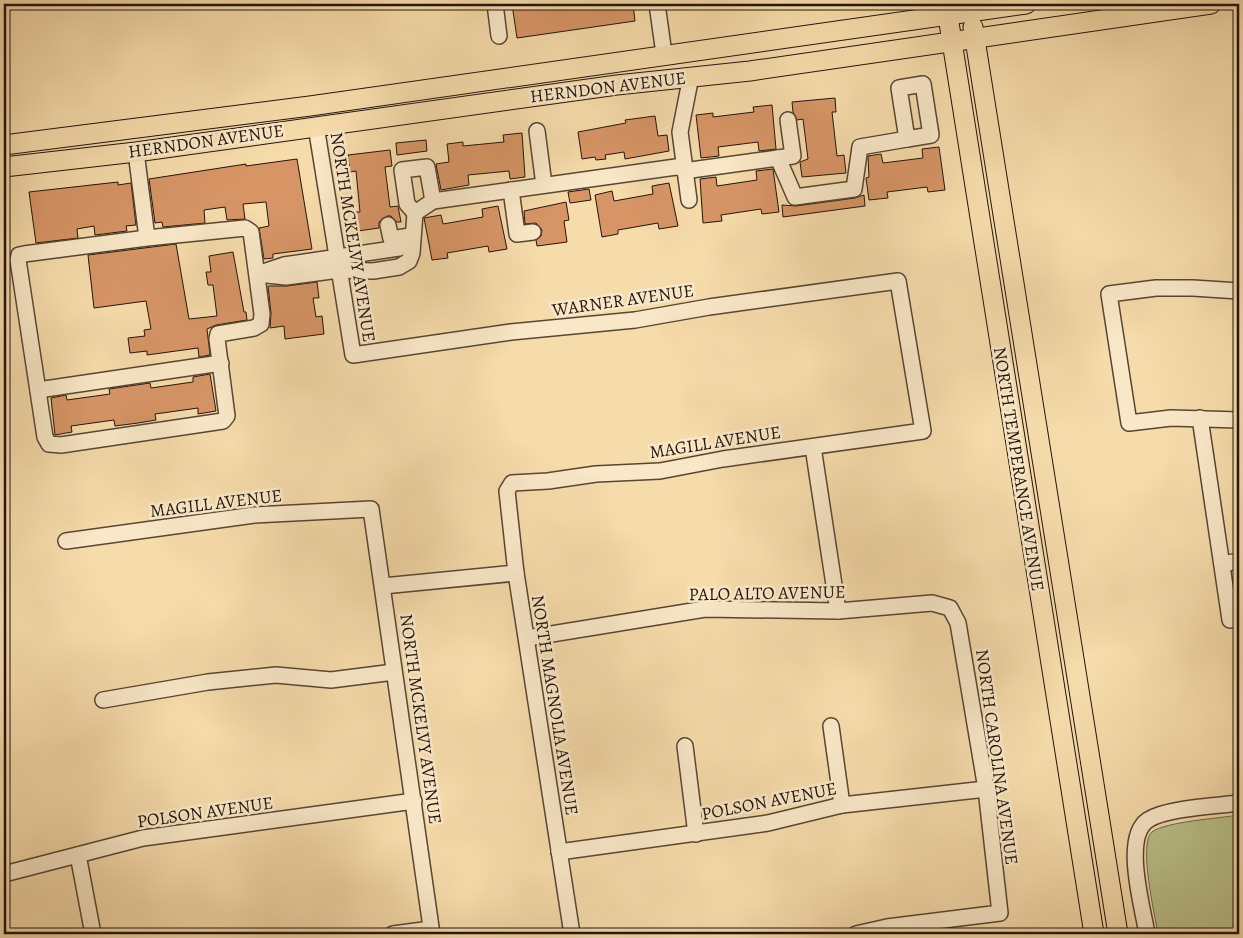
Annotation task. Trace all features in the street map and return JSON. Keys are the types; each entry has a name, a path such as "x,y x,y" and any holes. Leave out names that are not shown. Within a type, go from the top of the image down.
{"main road":[{"name":"HERNDON AVENUE","path":"4,145 473,83 946,9 1026,4"},
{"name":"HERNDON AVENUE","path":"4,167 136,152 691,76 750,71 1211,4"},
{"name":"NORTH TEMPERANCE AVENUE","path":"971,8 1118,934"},
{"name":"NORTH TEMPERANCE AVENUE","path":"946,9 1094,934"},
{"path":"316,126 322,116 327,114 411,101 473,83"},
{"path":"136,152 220,128 302,117 309,110 310,106"}],"street":[{"path":"495,4 499,36"},
{"path":"657,4 664,54"},
{"path":"689,200 680,132 691,76"},
{"path":"415,213 433,201 676,167 691,170 793,156 788,120"},
{"name":"NORTH MCKELVY AVENUE","path":"316,126 353,355"},
{"path":"536,131 544,185"},
{"path":"778,158 795,197 854,189 860,147 907,139"},
{"path":"136,152 146,238"},
{"path":"338,263 373,271 392,268 409,261 415,213 407,204 402,170 427,167 433,201"},
{"path":"511,190 517,234 533,232"},
{"path":"388,226 391,239 412,238"},
{"path":"245,228 250,232 256,274 262,314 261,324 254,328 218,334 227,416 223,421 61,445 50,444 45,437 18,260 19,256 146,238 245,228"},
{"path":"256,274 286,277 399,248 412,238"},
{"name":"WARNER AVENUE","path":"353,355 511,332 635,320 709,307 898,281 924,431"},
{"path":"1239,291 1156,288 1109,294 1129,423 1171,418 1239,420"},
{"path":"38,390 220,363"},
{"path":"1200,418 1230,620"},
{"name":"MAGILL AVENUE","path":"512,482 548,481 596,474 660,471 723,459 924,431"},
{"path":"813,446 838,612"},
{"name":"NORTH MAGNOLIA AVENUE","path":"512,482 507,491 507,503 516,573 572,934"},
{"name":"NORTH MCKELVY AVENUE","path":"371,509 432,931"},
{"name":"MAGILL AVENUE","path":"66,541 254,515 371,509"},
{"path":"1222,564 1239,561"},
{"path":"383,586 516,573"},
{"name":"PALO ALTO AVENUE","path":"527,638 705,609 838,612 932,602 950,608"},
{"name":"NORTH CAROLINA AVENUE","path":"856,934 1000,913 986,790 958,623 950,608"},
{"path":"103,700 208,682 276,675 331,680 394,672"},
{"path":"831,726 842,805"},
{"path":"685,746 696,834"},
{"name":"POLSON AVENUE","path":"559,852 768,823 842,805 986,790"},
{"name":"POLSON AVENUE","path":"4,874 143,838 414,801"},
{"path":"1147,934 1134,850 1137,833 1148,820 1166,813 1239,803"},
{"path":"78,855 93,934"},
{"path":"393,934 432,931"}],"green space":[{"path":"1239,815 1239,934 1158,934 1147,865 1148,839 1152,832 1180,823"}],"building":[{"path":"512,4 633,4 635,21 517,38"},
{"path":"835,98 836,112 832,112 837,156 844,155 846,173 802,177 800,162 808,159 803,119 797,120 793,112 792,102"},
{"path":"772,105 776,149 759,151 758,142 718,147 719,156 701,158 696,115 713,113 713,117 754,112 753,107"},
{"path":"655,116 658,136 667,135 669,151 625,159 624,152 605,155 606,159 596,160 595,157 582,159 578,132 626,123 625,120"},
{"path":"522,133 525,177 510,179 509,171 468,175 469,185 441,190 436,164 449,162 447,144 463,142 463,146 504,142 503,135"},
{"path":"426,140 427,151 397,155 396,143"},
{"path":"939,147 945,190 928,192 927,187 887,192 888,198 869,200 866,178 869,177 868,156 881,154 883,163 923,158 922,149"},
{"path":"390,150 392,166 385,167 390,207 398,206 401,222 397,222 391,216 387,216 379,222 379,228 358,231 356,212 360,212 356,171 350,172 348,155"},
{"path":"297,159 312,249 273,254 273,258 264,259 259,228 269,226 266,202 243,204 245,219 227,220 225,207 204,210 205,223 163,227 162,222 155,223 149,179 246,164 246,166"},
{"path":"773,169 779,212 762,214 761,209 721,215 722,221 703,223 700,179 716,177 717,186 757,180 756,171"},
{"path":"118,182 118,185 131,183 136,225 126,226 127,231 95,235 94,226 77,229 78,238 36,243 29,192"},
{"path":"669,183 678,226 659,229 658,223 618,230 618,234 602,237 595,195 612,191 614,201 653,194 652,186"},
{"path":"589,189 591,200 570,203 568,192"},
{"path":"864,195 865,206 783,217 782,205 796,206 855,198"},
{"path":"566,202 569,220 564,221 567,242 537,246 536,240 541,236 542,230 536,223 525,224 524,211"},
{"path":"498,206 507,249 489,252 488,246 447,253 448,258 432,260 424,218 441,215 443,224 483,217 482,209"},
{"path":"176,244 189,319 217,316 213,285 208,285 206,272 211,272 209,256 233,252 247,320 216,325 207,329 210,355 199,357 198,348 147,355 147,351 130,353 128,338 145,336 144,330 151,329 146,301 94,308 88,255"},
{"path":"317,282 319,298 313,298 316,317 322,316 324,334 285,339 284,326 270,328 271,313 268,286 287,286"},
{"path":"210,374 216,411 198,414 198,408 155,414 156,420 138,423 115,426 114,420 71,426 72,432 55,435 51,398 66,395 67,400 110,394 109,389 150,383 151,388 193,382 193,377"}]}
